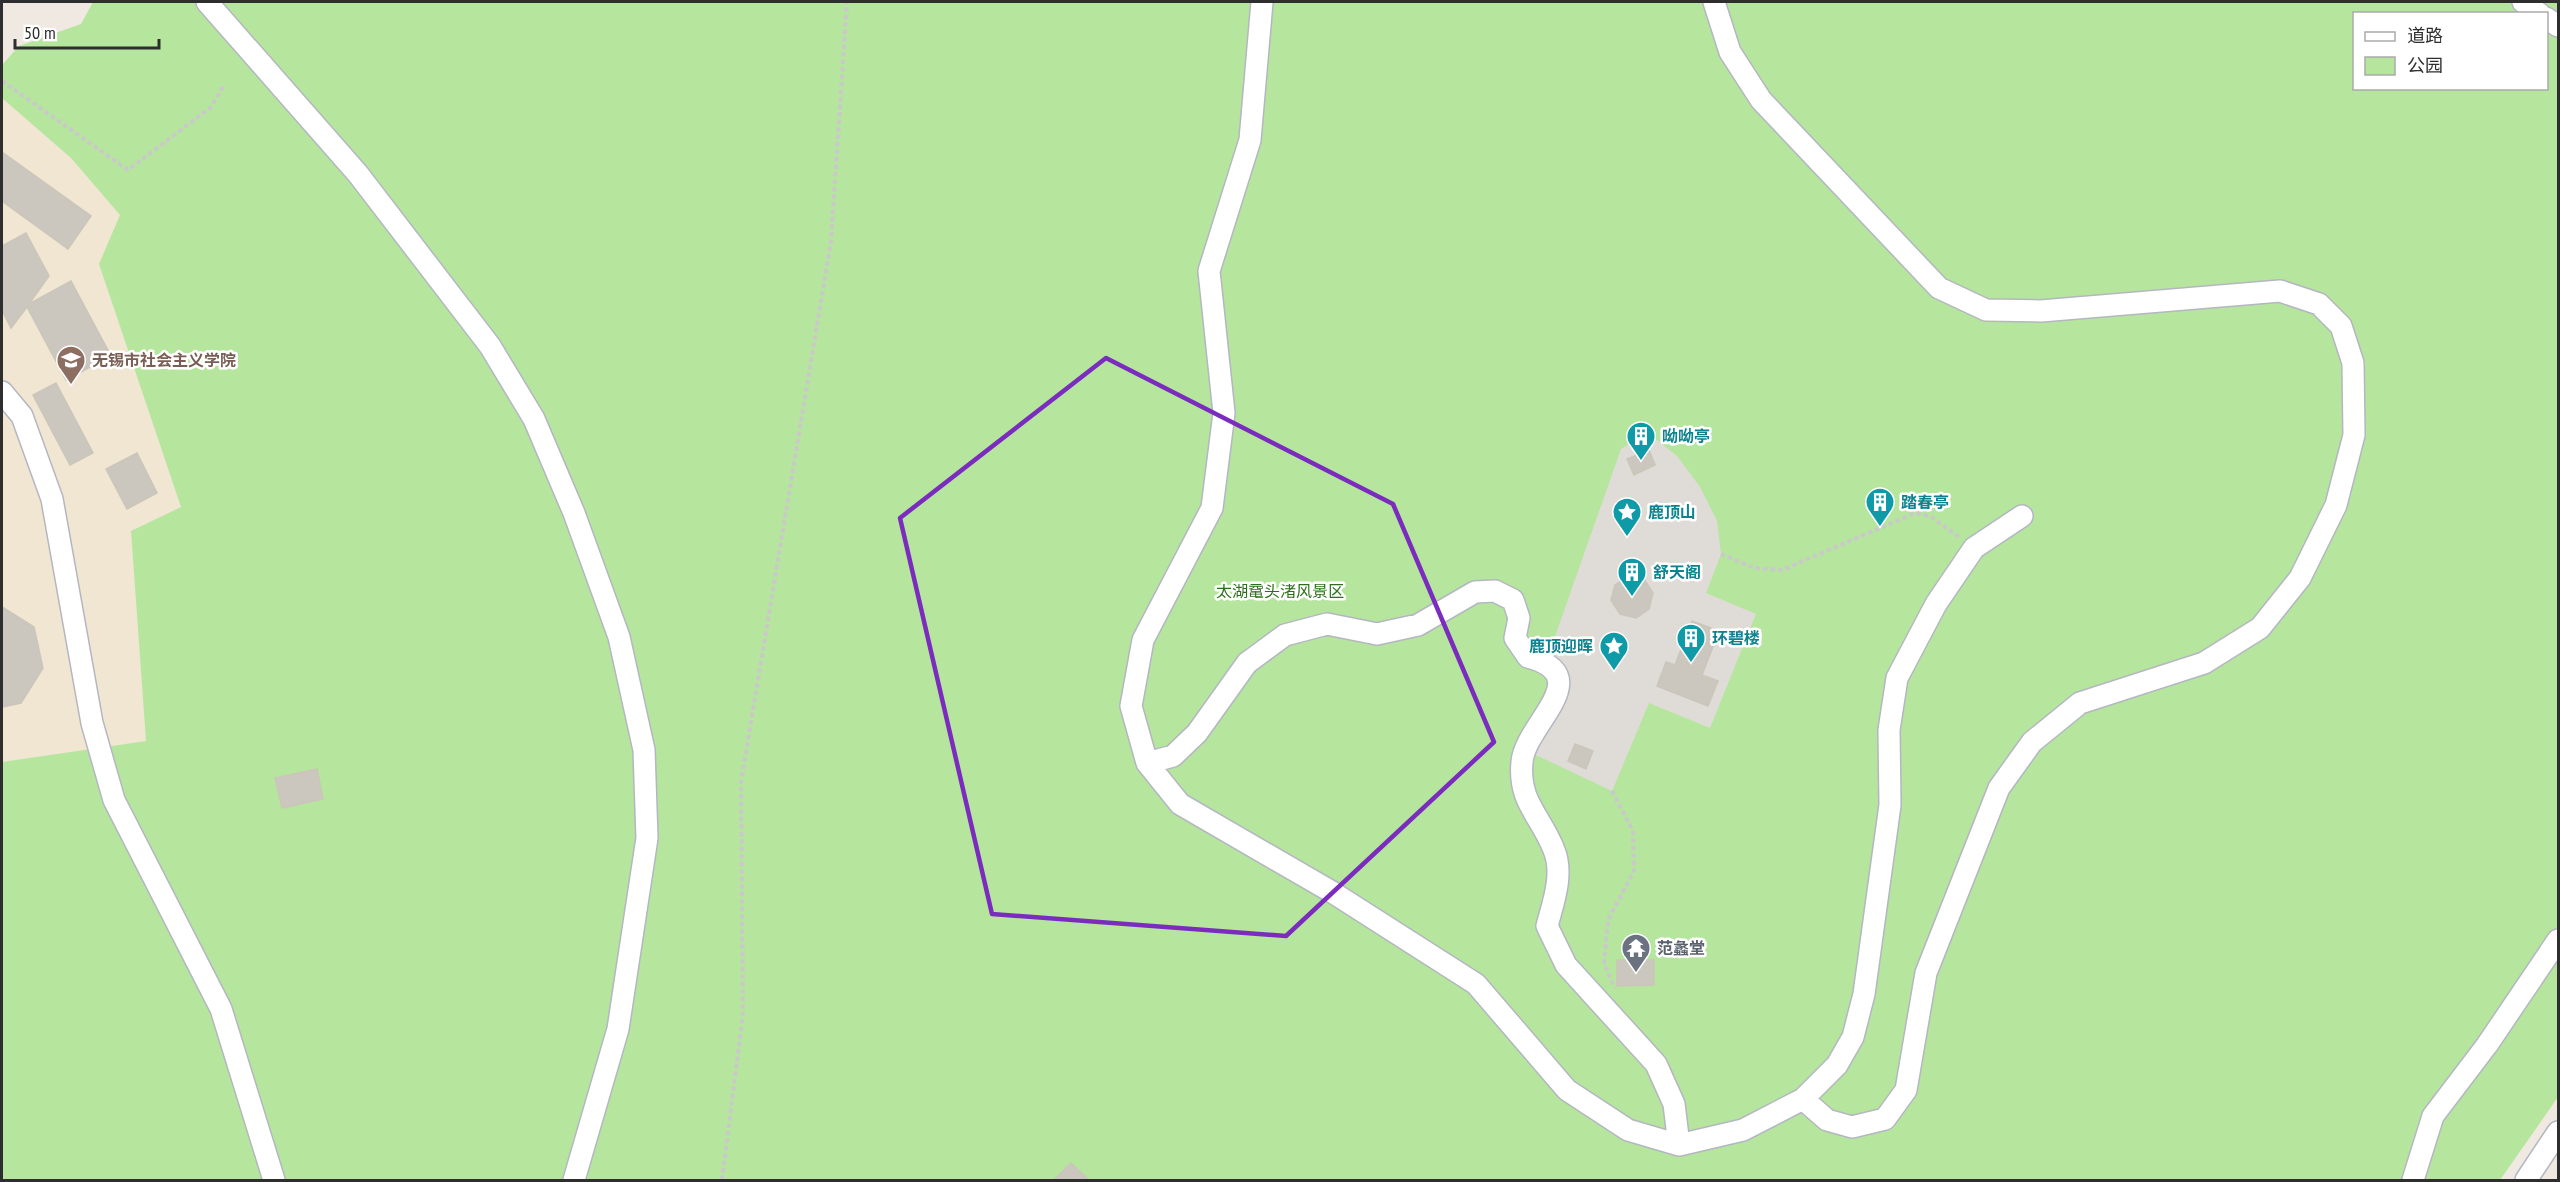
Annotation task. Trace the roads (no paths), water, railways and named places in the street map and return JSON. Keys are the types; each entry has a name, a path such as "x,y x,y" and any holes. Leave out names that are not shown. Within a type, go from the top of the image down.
{"street":[{"path":"207,2 358,174 490,346 534,419 574,513 619,637 645,750 647,838 618,1029 573,1180"},
{"path":"1262,2 1250,140 1209,271 1224,413 1212,508 1143,640 1131,706 1147,763 1180,804 1332,892 1476,984 1567,1090 1628,1130 1679,1145 1743,1130 1803,1099 1837,1065 1853,1037 1864,994 1890,805 1889,730 1897,678 1936,604 1974,548 2022,516"},
{"path":"1714,2 1730,52 1761,100 1939,288 1986,310 2041,311 2280,291 2319,304 2341,326 2353,363 2354,435 2336,505 2300,578 2260,628 2204,663 2080,703 2032,742 1999,788 1926,974 1906,1090 1885,1119 1852,1127 1827,1120 1803,1099"},
{"path":"2523,2 2537,12"},
{"path":"2,392 22,416 52,499 92,723 114,800 221,1009 274,1180"},
{"path":"1147,763 1173,756 1197,733 1247,663 1285,634 1327,624 1377,634 1418,625 1475,592 1495,591 1513,600 1519,618 1515,638 1528,657 1545,662 1558,676 1560,692 1523,749 1520,781 1530,810 1555,851 1558,888 1546,926 1566,965 1656,1064 1674,1104 1679,1145"},
{"path":"2413,1180 2433,1116 2487,1045 2559,940"},
{"path":"2526,1180 2559,1132"}],"place":[{"name":"无锡市社会主义学院","path":"71,386"},
{"name":"呦呦亭","path":"1641,462"},
{"name":"踏春亭","path":"1880,528"},
{"name":"鹿顶山","path":"1627,538"},
{"name":"舒天阁","path":"1632,598"},
{"name":"环碧楼","path":"1691,664"},
{"name":"鹿顶迎晖","path":"1614,672"},
{"name":"范蠡堂","path":"1636,974"}],"park label":[{"name":"太湖鼋头渚风景区","path":"1280,591"}]}
